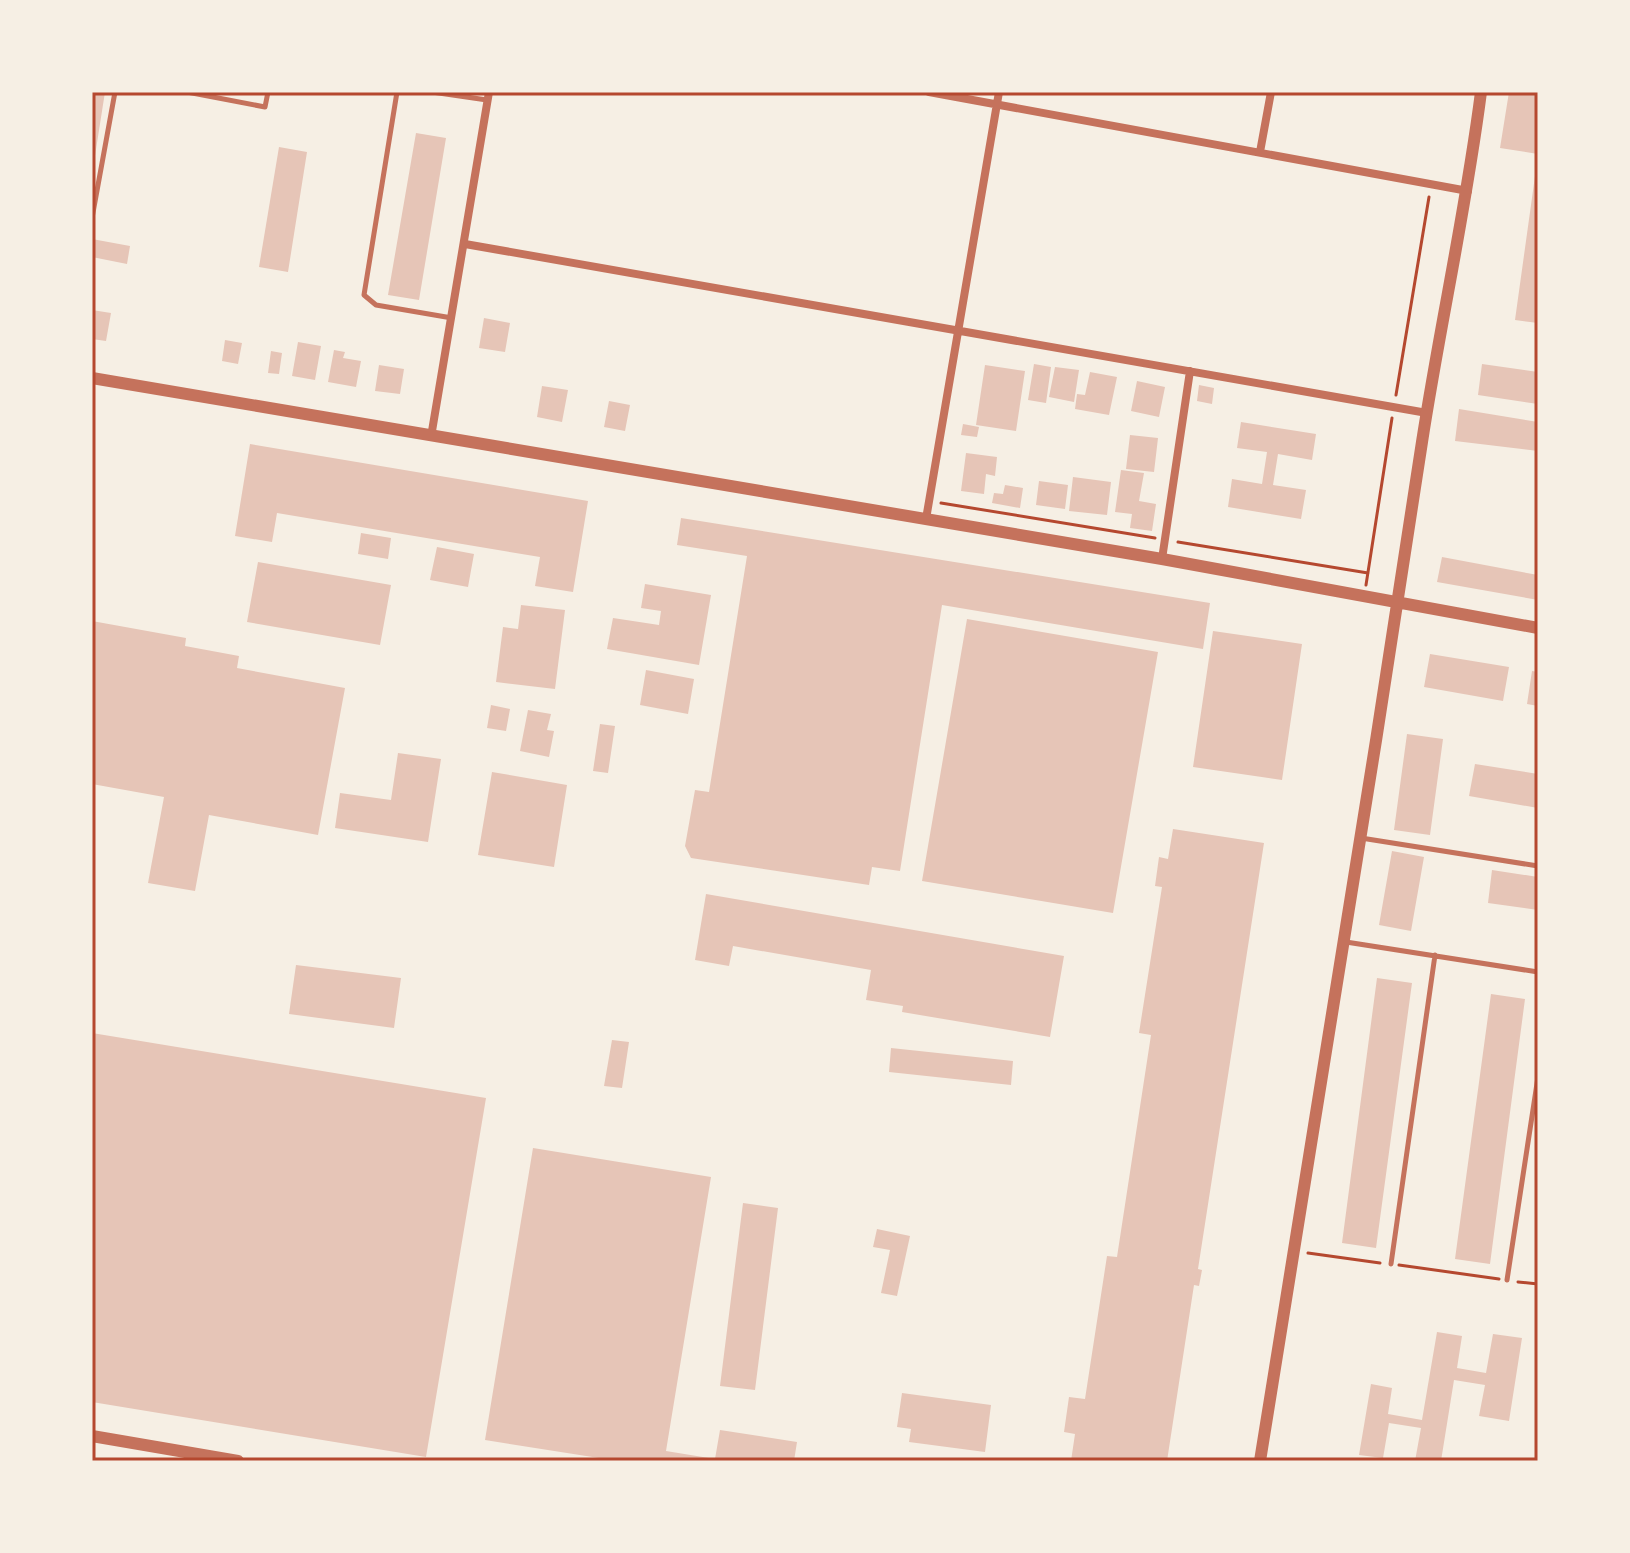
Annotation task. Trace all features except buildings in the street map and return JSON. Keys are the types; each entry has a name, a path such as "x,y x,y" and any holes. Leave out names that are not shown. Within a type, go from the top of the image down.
{"street":[{"path":"929,92 1468,191"},
{"path":"926,519 999,92"},
{"path":"1260,152 1271,92"},
{"path":"1260,1461 1346,942 1427,413 1468,191 1481,92"},
{"path":"431,437 489,96"},
{"path":"465,244 1427,413"},
{"path":"1162,559 1190,371"},
{"path":"92,378 1162,559 1538,628"},
{"path":"92,1436 238,1461"}],"lane":[{"path":"92,218 115,92"},
{"path":"187,92 265,107 268,92"},
{"path":"397,92 364,295 376,305 453,318"},
{"path":"432,92 489,96"},
{"path":"1361,838 1538,866"},
{"path":"1346,942 1538,972"},
{"path":"1391,1264 1435,955"},
{"path":"1507,1280 1538,1077"}],"path":[{"path":"1365,596 1431,184"},
{"path":"929,501 1368,573"},
{"path":"1295,1251 1538,1284"}]}
